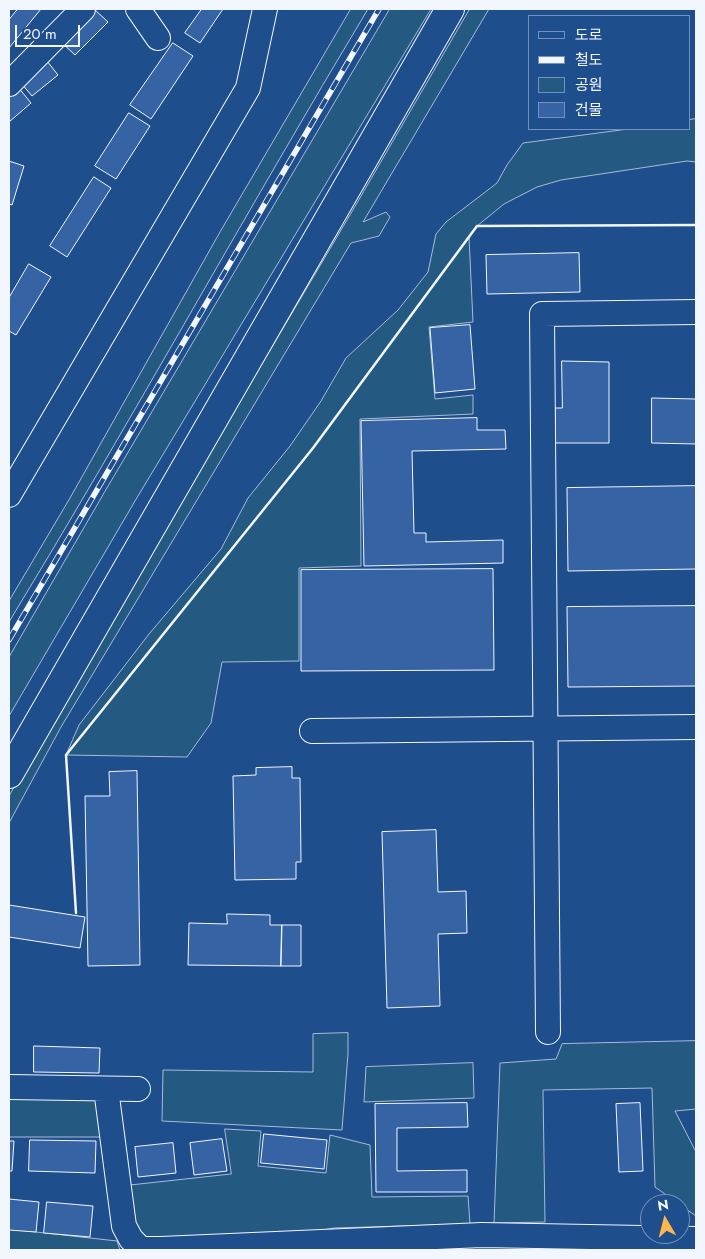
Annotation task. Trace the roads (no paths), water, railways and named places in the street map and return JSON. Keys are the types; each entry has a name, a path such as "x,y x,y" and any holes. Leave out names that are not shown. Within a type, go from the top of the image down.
{"main road":[{"path":"9,774 450,9"}],"street":[{"path":"9,84 83,9"},
{"path":"138,9 158,38"},
{"path":"9,495 248,88 265,9"},
{"path":"548,1032 542,314 696,312"},
{"path":"312,731 696,727"},
{"path":"9,1087 138,1089"},
{"path":"106,1089 124,1226 141,1249 482,1235 696,1239"}],"railway":[{"path":"9,640 379,9"}]}
